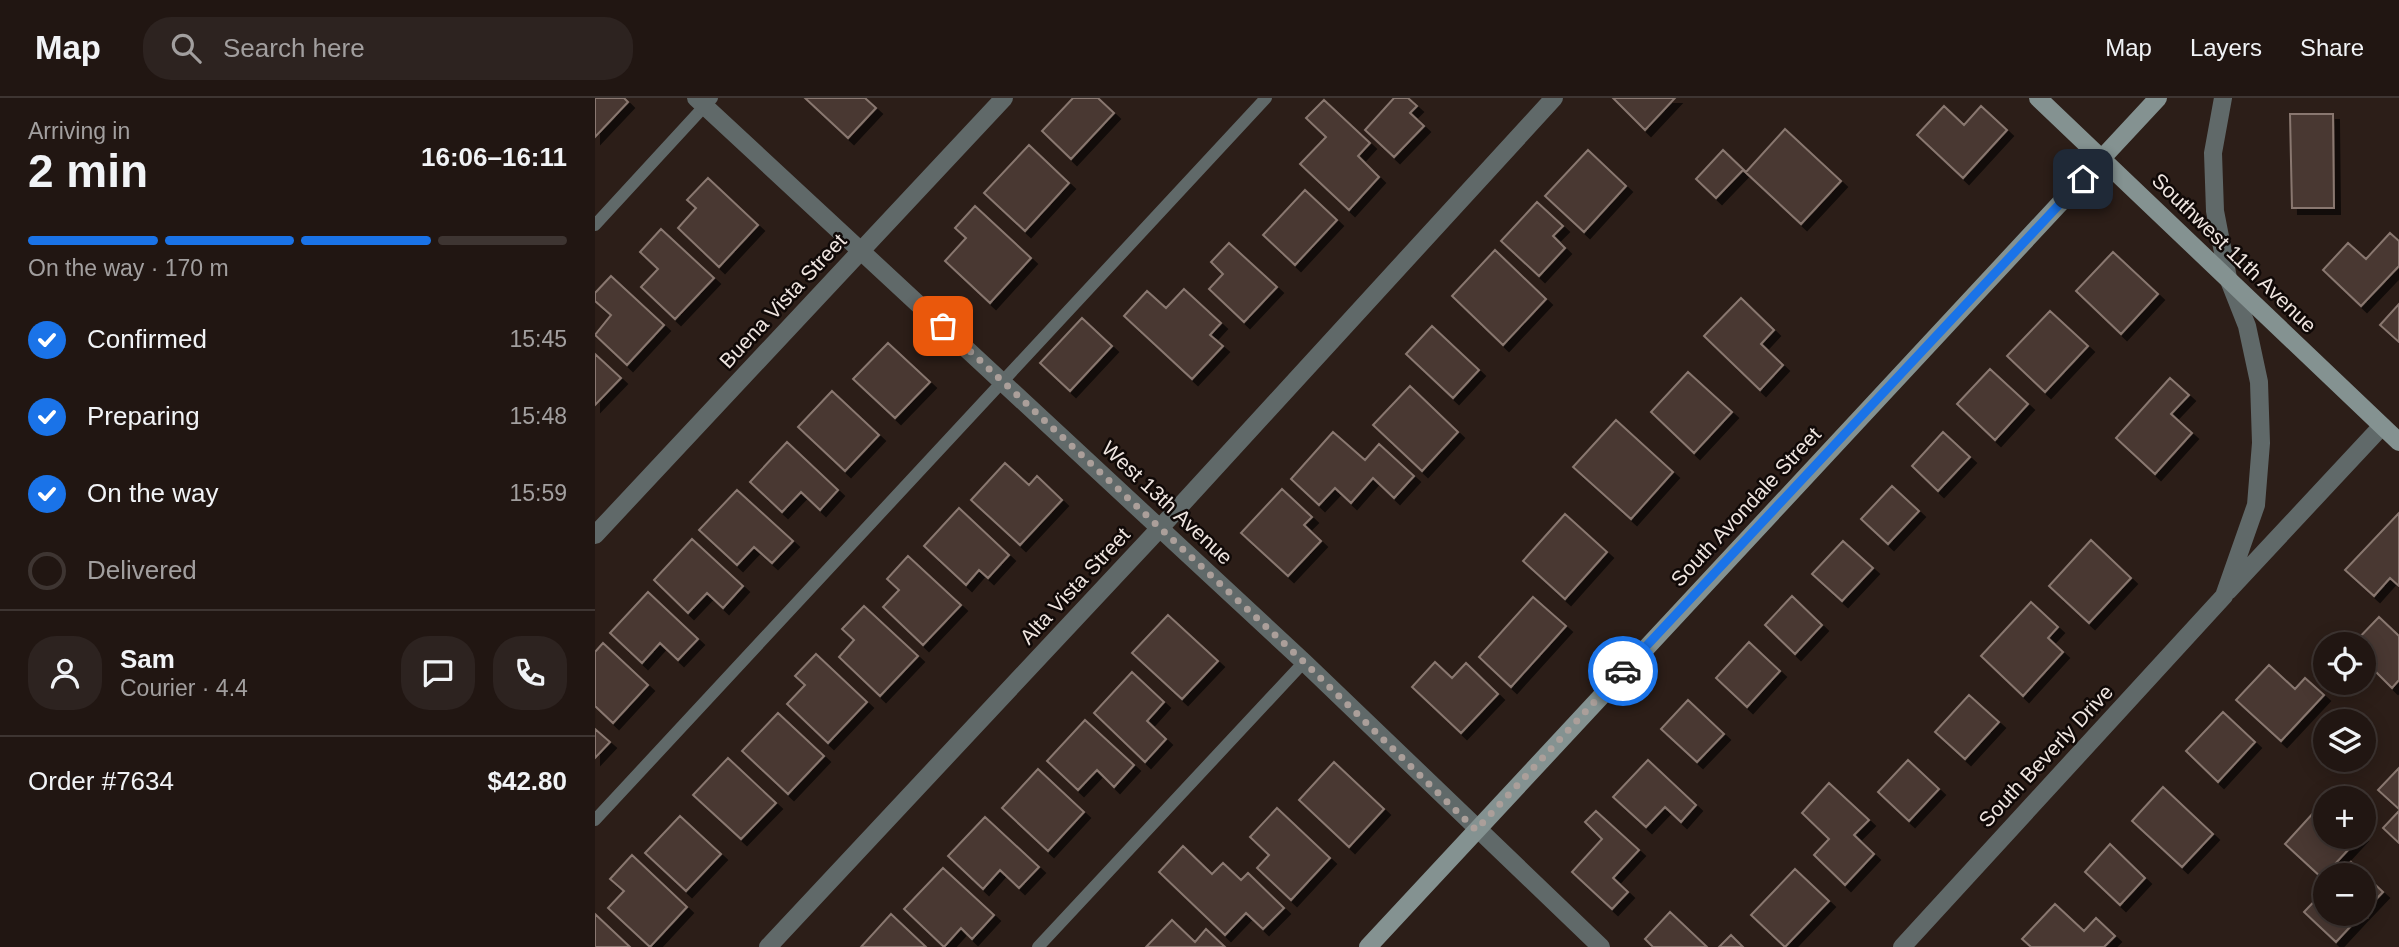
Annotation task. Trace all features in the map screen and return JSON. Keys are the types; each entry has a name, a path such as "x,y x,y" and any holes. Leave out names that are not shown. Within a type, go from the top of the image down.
{"main road":[{"name":"Southwest 11th Avenue","path":"2038,98 2399,442"},
{"name":"South Avondale Street","path":"1368,947 2158,98"}],"street":[{"name":"Buena Vista Street","path":"595,535 1004,98"},
{"name":"Alta Vista Street","path":"768,947 1160,528 1554,98"},
{"name":"South Beverly Drive","path":"2223,98 2213,153 2215,211 2228,278 2247,326 2259,382 2261,443 2256,505 2224,596"},
{"name":"West 13th Avenue","path":"704,101 861,251 1304,662 1476,830 1601,947"},
{"name":"South Beverly Drive","path":"1902,947 2382,426"}],"lane":[{"path":"595,820 1004,383 1266,98"},
{"path":"595,225 704,101"},
{"path":"1038,947 1304,662"}],"building":[{"path":"595,98 624,98 628,102 595,137"},
{"path":"805,98 865,98 876,108 848,138"},
{"path":"1073,98 1098,98 1114,113 1071,159 1042,131"},
{"path":"1394,98 1408,98 1417,106 1410,113 1424,126 1394,157 1365,130"},
{"path":"1613,98 1675,98 1645,130"},
{"path":"1324,100 1370,143 1358,156 1379,177 1349,210 1300,164 1326,137 1306,118"},
{"path":"1944,106 1964,125 1981,106 2007,130 1963,178 1917,135"},
{"path":"2290,114 2333,114 2334,208 2292,208"},
{"path":"1785,129 1841,181 1801,224 1743,170 1716,198 1696,179 1723,150 1746,172"},
{"path":"1029,145 1069,183 1025,231 984,193"},
{"path":"1588,150 1626,186 1584,232 1545,196"},
{"path":"708,178 758,225 719,267 678,228 696,208 687,200"},
{"path":"1305,190 1337,220 1295,265 1263,235"},
{"path":"1537,202 1563,226 1553,236 1565,248 1539,276 1501,241"},
{"path":"975,206 1031,258 990,303 945,261 966,238 955,228"},
{"path":"661,229 714,278 675,319 641,287 658,269 640,252"},
{"path":"2390,233 2399,241 2399,266 2361,306 2323,270 2348,243 2366,259"},
{"path":"1229,243 1277,287 1244,322 1209,289 1223,274 1211,262"},
{"path":"1495,250 1546,299 1503,345 1452,296"},
{"path":"2113,252 2158,294 2121,334 2076,291"},
{"path":"611,276 664,325 627,365 595,335 611,315 595,301 595,293"},
{"path":"1184,289 1221,323 1210,335 1223,346 1192,379 1124,316 1147,291 1166,308"},
{"path":"1741,298 1774,330 1761,344 1783,365 1760,390 1704,336"},
{"path":"2399,304 2399,342 2380,325"},
{"path":"2050,311 2088,346 2045,392 2007,356"},
{"path":"1082,318 1112,346 1070,391 1040,363"},
{"path":"1432,326 1479,370 1453,398 1406,354"},
{"path":"888,343 930,382 895,418 853,379"},
{"path":"595,354 621,378 595,405"},
{"path":"1990,369 2028,404 1995,440 1957,404"},
{"path":"1688,372 1732,412 1694,453 1651,412"},
{"path":"2170,378 2189,395 2171,414 2192,433 2155,474 2116,438"},
{"path":"1410,386 1458,432 1422,471 1373,425"},
{"path":"832,391 879,435 845,471 798,427"},
{"path":"1616,420 1673,472 1631,519 1573,467"},
{"path":"1333,432 1365,460 1379,444 1414,476 1394,498 1373,478 1351,503 1335,488 1319,505 1291,479"},
{"path":"1943,432 1970,457 1938,491 1912,466"},
{"path":"787,442 838,490 820,510 801,492 782,512 750,482"},
{"path":"1005,463 1029,485 1037,476 1062,500 1020,545 971,500"},
{"path":"1892,486 1919,511 1888,544 1861,519"},
{"path":"1282,489 1312,517 1304,525 1321,541 1288,576 1241,533"},
{"path":"737,490 793,541 772,563 754,547 737,565 699,530"},
{"path":"959,508 1009,555 988,578 979,570 966,585 924,546"},
{"path":"2399,513 2399,586 2390,578 2374,596 2345,570"},
{"path":"1565,514 1607,552 1565,599 1523,561"},
{"path":"692,539 743,586 723,608 707,593 688,613 654,580"},
{"path":"2091,540 2131,578 2089,623 2049,586"},
{"path":"1843,541 1873,568 1842,601 1812,574"},
{"path":"908,556 961,605 923,645 883,607 899,590 887,579"},
{"path":"648,592 698,639 678,660 660,643 642,663 610,633"},
{"path":"1792,596 1822,625 1795,654 1765,625"},
{"path":"1533,597 1566,626 1511,687 1479,657"},
{"path":"2031,602 2058,627 2048,638 2063,652 2023,696 1981,656"},
{"path":"864,606 918,656 880,696 839,657 854,640 842,629"},
{"path":"1168,615 1218,661 1182,699 1132,653"},
{"path":"2379,617 2399,636 2399,680 2392,688 2376,672 2376,632 2365,632"},
{"path":"1749,642 1780,671 1747,707 1716,678"},
{"path":"603,643 648,685 613,723 595,706 595,652"},
{"path":"816,654 867,702 828,743 787,704 805,685 795,676"},
{"path":"1435,662 1452,678 1466,663 1498,694 1461,733 1412,687"},
{"path":"2269,665 2295,689 2305,678 2313,685 2313,695 2324,695 2281,741 2236,700"},
{"path":"1132,672 1164,702 1147,721 1166,739 1145,762 1094,713"},
{"path":"1969,695 1999,722 1965,759 1935,732"},
{"path":"1688,700 1724,734 1697,762 1661,729"},
{"path":"2223,712 2255,742 2218,782 2186,751"},
{"path":"778,713 824,756 788,794 742,751"},
{"path":"1085,720 1134,765 1114,787 1097,770 1078,790 1047,761"},
{"path":"595,729 610,742 595,758"},
{"path":"728,758 776,803 741,839 693,795"},
{"path":"1648,760 1696,805 1681,822 1665,807 1646,827 1613,797"},
{"path":"1908,760 1939,789 1909,821 1878,792"},
{"path":"1334,762 1384,809 1349,847 1299,800"},
{"path":"2399,768 2399,809 2378,790"},
{"path":"1038,769 1084,812 1048,851 1002,808"},
{"path":"1829,783 1869,820 1854,835 1874,854 1845,885 1814,855 1829,839 1802,813"},
{"path":"2163,787 2213,834 2182,867 2132,821"},
{"path":"1277,808 1330,858 1291,900 1257,868 1269,855 1250,837"},
{"path":"1596,811 1639,850 1613,878 1628,892 1612,909 1572,872 1602,839 1585,822"},
{"path":"2399,811 2399,843 2383,828"},
{"path":"2313,813 2313,849 2349,849 2336,863 2313,863 2313,870 2285,844"},
{"path":"680,816 721,854 686,891 645,853"},
{"path":"985,817 1039,867 1019,888 1000,870 983,889 948,856"},
{"path":"2110,844 2145,878 2120,905 2085,872"},
{"path":"1183,846 1212,874 1223,863 1241,880 1248,873 1284,908 1263,929 1246,913 1225,935 1159,872"},
{"path":"632,855 687,907 650,947 608,908 624,891 610,879"},
{"path":"943,868 994,915 972,939 961,928 944,947 904,909"},
{"path":"1795,869 1829,901 1785,947 1751,915"},
{"path":"2376,885 2383,892 2376,899"},
{"path":"2313,903 2313,920 2304,912"},
{"path":"2055,904 2084,931 2096,918 2115,936 2104,947 2031,947 2022,939"},
{"path":"1670,912 1707,947 1653,947 1645,939"},
{"path":"595,914 630,947 595,947"},
{"path":"891,914 926,947 861,947"},
{"path":"1172,920 1195,942 1206,929 1225,947 1146,947"},
{"path":"2319,926 2351,926 2336,942"},
{"path":"1731,935 1743,947 1719,947"}],"way so far":[{"path":"943,326 1304,662 1476,830 1623,671"}],"route":[{"path":"1623,671 2083,179"}]}
